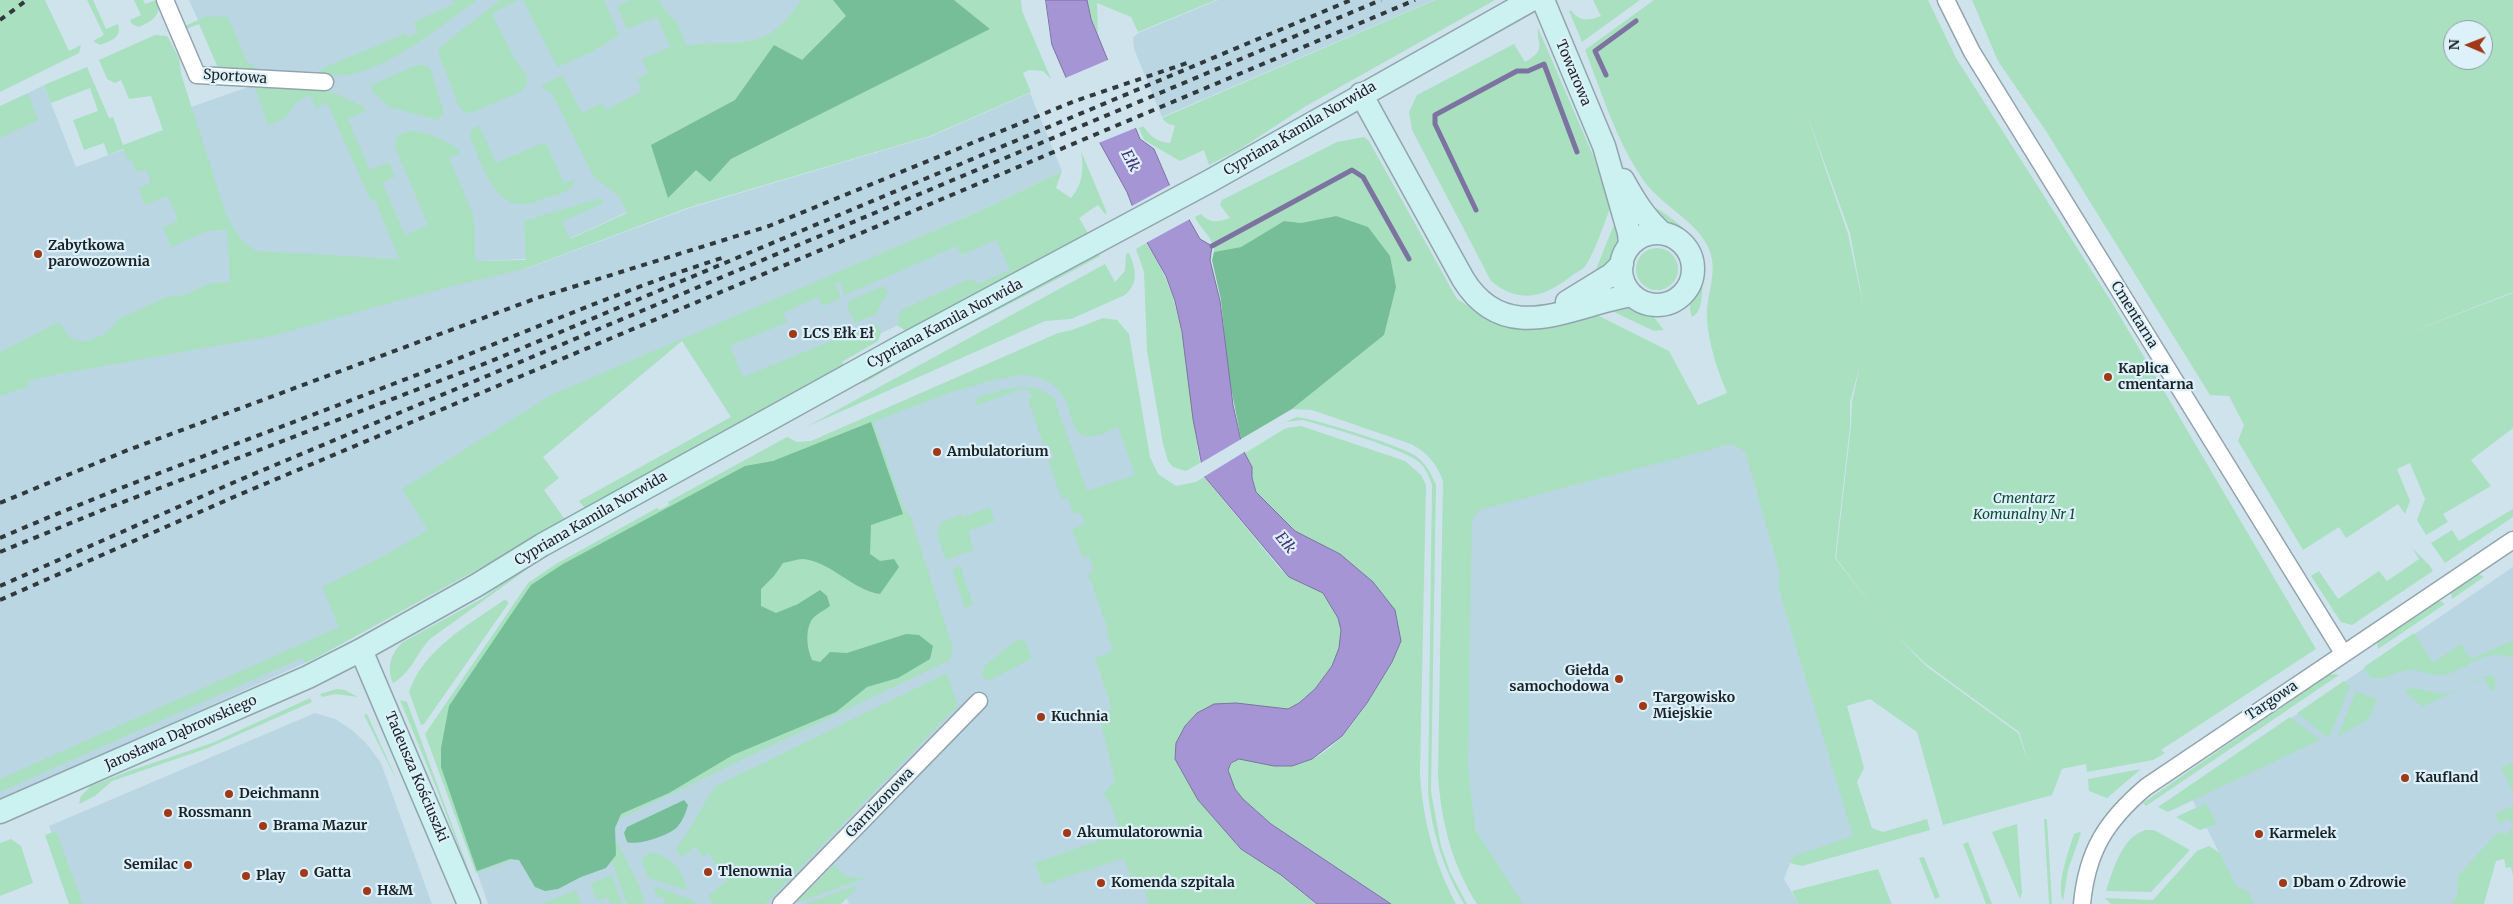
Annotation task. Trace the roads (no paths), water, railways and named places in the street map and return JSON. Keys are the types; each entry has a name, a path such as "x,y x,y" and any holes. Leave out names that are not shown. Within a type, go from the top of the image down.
{"street":[{"name":"Sportowa","path":"165,0 197,75 325,82"},
{"name":"Cmentarna","path":"1946,0 1972,52 2343,653"},
{"name":"Cypriana Kamila Norwida","path":"361,650 477,585 542,545 902,346 1210,181 1361,94 1534,1"},
{"name":"Towarowa","path":"1534,1 1604,146 1640,209 1650,223 1662,233"},
{"path":"1361,94 1473,294 1496,312 1530,319 1561,315 1598,302 1632,295"},
{"name":"Towarowa","path":"1604,146 1629,233 1626,254"},
{"path":"1530,319 1545,314 1592,288 1611,275 1626,254 1640,237 1651,234 1662,233 1673,236 1688,251 1693,272 1691,282 1677,299 1666,304 1646,303 1632,295 1623,281 1626,254"},
{"name":"Targowa","path":"2082,904 2086,876 2098,841 2117,814 2134,797 2343,653 2513,540"},
{"name":"Jarosława Dąbrowskiego","path":"0,812 308,677 361,650"},
{"name":"Tadeusza Kościuszki","path":"361,650 469,904"},
{"name":"Garnizonowa","path":"781,904 979,701"}],"water":[{"name":"Ełk","path":"1046,0 1087,0 1091,19 1140,139 1154,149 1169,184 1200,239 1212,246 1210,260 1220,301 1233,405 1243,450 1252,467 1252,478 1256,492 1295,531 1340,554 1373,582 1395,610 1401,641 1392,662 1367,703 1342,736 1312,759 1292,766 1274,766 1239,759 1231,763 1228,770 1235,789 1243,799 1271,824 1391,904 1317,904 1281,875 1241,849 1198,800 1175,759 1176,743 1185,726 1197,713 1214,704 1236,703 1288,709 1299,703 1315,689 1332,666 1339,648 1341,630 1338,618 1323,593 1289,577 1204,476 1193,419 1182,332 1175,301 1166,276 1145,239 1127,192 1074,96 1052,45"}],"waterway":[{"path":"1606,75 1595,51 1636,21"},
{"path":"1476,210 1435,124 1435,115 1517,71 1528,71 1544,64 1577,152"},
{"path":"1212,246 1352,170 1363,177 1409,259"}],"railway":[{"path":"0,20 27,0"},
{"path":"0,552 105,509 489,362 1351,0"},
{"path":"0,586 230,484 1381,0"},
{"path":"0,600 236,496 1415,0"},
{"path":"0,503 128,450 537,298 769,226 1075,101 1190,62"},
{"path":"0,538 146,478 434,368 641,286 725,257"}],"place":[{"name":"Zabytkowa parowozownia","path":"38,254"},
{"name":"LCS Ełk Eł","path":"793,334"},
{"name":"Kaplica cmentarna","path":"2108,377"},
{"name":"Ambulatorium","path":"937,452"},
{"name":"Giełda samochodowa","path":"1619,679"},
{"name":"Targowisko Miejskie","path":"1643,706"},
{"name":"Kuchnia","path":"1041,717"},
{"name":"Kaufland","path":"2405,778"},
{"name":"Deichmann","path":"229,794"},
{"name":"Rossmann","path":"168,813"},
{"name":"Brama Mazur","path":"263,826"},
{"name":"Akumulatorownia","path":"1067,833"},
{"name":"Karmelek","path":"2259,834"},
{"name":"Semilac","path":"188,865"},
{"name":"Tlenownia","path":"708,872"},
{"name":"Gatta","path":"304,873"},
{"name":"Play","path":"246,876"},
{"name":"Komenda szpitala","path":"1101,883"},
{"name":"Dbam o Zdrowie","path":"2283,883"},
{"name":"H&M","path":"367,891"}],"park label":[{"name":"Cmentarz Komunalny Nr 1","path":"2024,508"}]}
